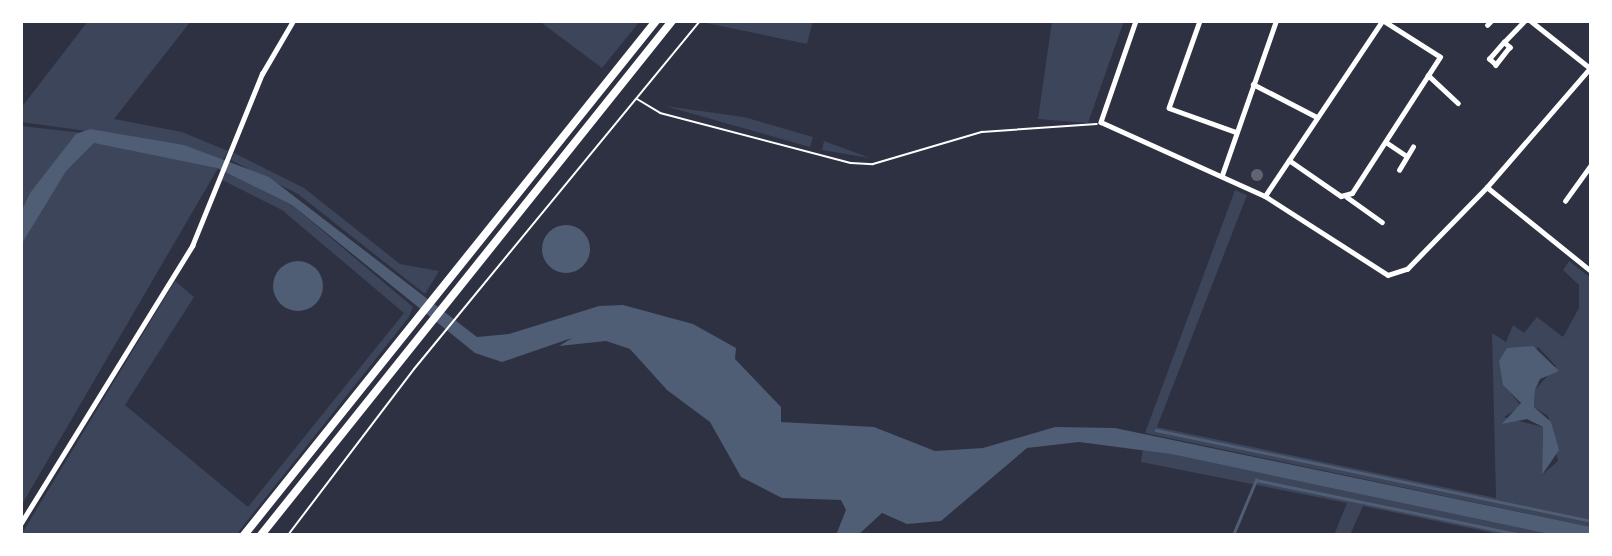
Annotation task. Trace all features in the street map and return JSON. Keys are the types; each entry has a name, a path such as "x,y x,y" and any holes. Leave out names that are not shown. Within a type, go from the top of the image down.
{"highway":[{"path":"244,535 656,21"},
{"path":"261,535 672,21"}],"street":[{"path":"21,523 173,281 221,176 262,74 293,21"},
{"path":"1136,21 1101,122 1222,174 1265,196 1388,275 1407,269 1487,187 1590,68 1531,21"},
{"path":"1200,21 1169,108 1236,132"},
{"path":"1222,174 1276,21"},
{"path":"1265,196 1383,21 1440,57 1347,197"},
{"path":"1504,42 1510,47 1496,65 1489,59 1504,42 1524,21"},
{"path":"1428,75 1458,103"},
{"path":"1253,84 1317,117"},
{"path":"1385,142 1407,156"},
{"path":"1399,170 1413,147"},
{"path":"1289,160 1382,222"},
{"path":"1565,201 1591,165"},
{"path":"1487,187 1591,271"}],"path":[{"path":"288,535 333,470 459,320 700,21"},
{"path":"637,99 660,113 851,163 873,164 982,132 1042,124 1087,128 1101,122"}],"shaded area":[{"path":"88,21 191,21 114,119 182,132 228,151 21,506 21,126 173,143 21,122 21,108"},
{"path":"539,21 640,21 602,68"},
{"path":"708,21 813,21 807,44 706,23"},
{"path":"1052,21 1124,21 1088,123 1038,119"},
{"path":"665,106 744,117 813,137 810,147"},
{"path":"90,129 184,145 269,177 477,337 509,334 599,306 623,305 693,324 736,348 735,359 781,407 781,422 874,427 935,451 983,448 1055,427 1115,428 1591,527 1591,535 1554,535 1171,454 1079,442 1027,448 941,521 907,524 882,513 858,535 836,535 846,510 841,500 782,498 741,477 710,422 667,390 630,349 606,341 559,346 572,338 502,362 475,353 292,205 217,168 94,143 66,171 21,245 21,212 30,193 76,134"},
{"path":"824,141 862,155 869,158 822,150"},
{"path":"234,153 304,188 400,264 439,271 425,294 298,194 231,160"},
{"path":"226,172 292,205 413,307 409,317 236,535 21,535 175,281 194,297 125,405 248,507 404,313 282,210 222,180"},
{"path":"1235,190 1247,195 1157,427 1496,498 1492,333 1506,342 1513,325 1524,333 1537,317 1563,337 1579,308 1579,285 1563,270 1569,261 1591,278 1591,527 1145,433","holes":["1538,347 1556,366 1535,390 1534,407 1548,416 1558,461 1542,475 1543,427 1504,417 1521,406 1510,392"]},
{"path":"566,225 583,232 590,249 583,266 566,273 549,266 542,249 549,232"},
{"path":"298,261 316,268 323,286 316,304 298,311 280,304 273,286 280,268"},
{"path":"1533,346 1559,371 1540,379 1535,390 1534,407 1551,422 1559,450 1542,475 1543,427 1527,419 1502,424 1521,403 1503,385 1499,361 1507,348"},
{"path":"1143,448 1554,535 1503,535 1363,506 1350,535 1334,535 1347,503 1141,462"}],"building":[{"path":"1257,169 1263,175 1257,181 1251,175"}],"waterway":[{"path":"1156,430 1591,521"},
{"path":"1233,535 1256,480 1521,535"}]}
